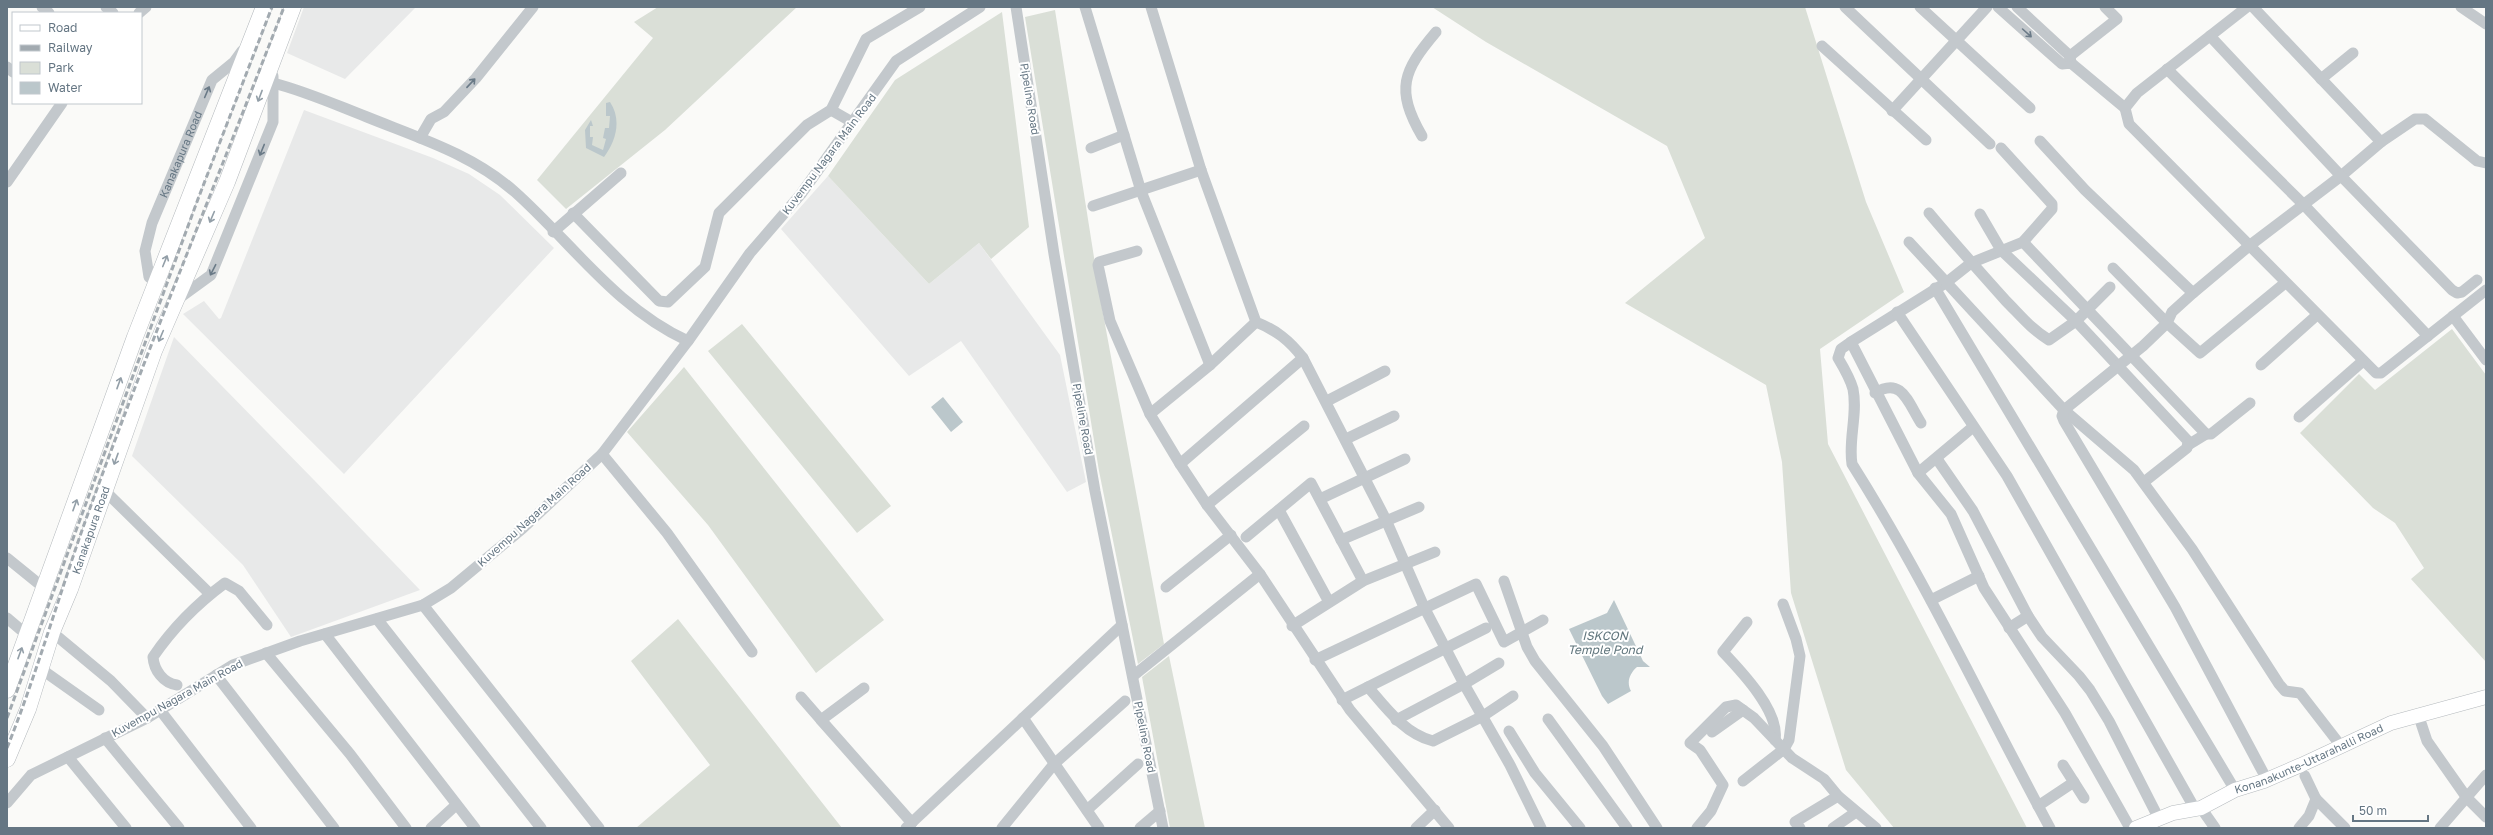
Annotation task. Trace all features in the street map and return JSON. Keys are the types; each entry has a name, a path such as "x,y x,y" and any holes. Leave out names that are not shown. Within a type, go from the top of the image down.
{"highway":[{"name":"Kanakapura Road","path":"7,689 157,282 264,7"},
{"name":"Kanakapura Road","path":"7,759 28,709 52,632 87,541 154,351 227,182 293,7"},
{"path":"65,534 87,541"}],"main road":[{"name":"Konanakunte-Uttarahalli Road","path":"2136,828 2158,819 2198,808 2235,790 2341,746 2391,723 2418,714 2486,697"}],"street":[{"path":"420,138 431,119 444,112 471,83 533,7"},
{"path":"573,213 659,301 668,302 705,267 718,213 807,125 831,110 866,40 920,7"},
{"name":"Pipeline Road","path":"1016,7 1058,277 1095,491 1163,828"},
{"path":"1085,7 1141,191 1210,365"},
{"path":"1151,7 1201,170 1256,322 1274,329 1303,358 1327,401 1386,520 1424,607 1445,649 1510,765 1541,828"},
{"path":"1845,7 1990,144"},
{"path":"1920,7 2030,108"},
{"path":"1892,111 1987,7"},
{"path":"1998,7 2062,64 2117,19 2105,7"},
{"path":"2017,7 2070,59 2125,108 2129,124 2372,371 2381,373 2486,290"},
{"path":"2125,108 2137,93 2247,7"},
{"path":"2253,7 2381,142"},
{"path":"2461,7 2486,24"},
{"name":"Kuvempu Nagara Main Road","path":"7,802 31,775 147,718 233,665 325,634 423,605 451,588 495,552 569,486 602,454 688,341 750,253 801,194 896,61 975,8"},
{"path":"1422,136 1412,118 1407,99 1408,70 1417,55 1436,32"},
{"path":"2210,36 2341,176 2452,290 2457,293 2462,292 2477,280"},
{"name":"Kanakapura Road","path":"157,282 150,277 145,250 152,223 212,80 234,62 253,38"},
{"path":"1822,46 1892,111 1926,140"},
{"path":"2321,79 2353,53"},
{"name":"Kanakapura Road","path":"176,301 211,275 273,122 274,57"},
{"path":"2167,69 2304,205 2428,336"},
{"path":"274,83 420,138 468,158 486,169 515,192 630,306 660,327 688,341"},
{"path":"7,182 56,105"},
{"path":"831,110 852,122"},
{"path":"2064,410 2167,323 2172,312 2249,246 2341,176 2381,142 2415,119 2425,119 2477,161 2486,162"},
{"path":"1091,148 1124,136"},
{"path":"2040,141 2085,190 2193,293"},
{"path":"2001,148 2052,204 2052,209 2023,242 1971,263 1947,282 1935,288 1850,342 1841,349 1838,358 1853,390 1853,429 1850,449 1852,464 1931,600 2050,828"},
{"path":"1093,206 1201,170"},
{"path":"554,232 573,213 621,173"},
{"path":"1929,214 1971,263 2038,335 2052,340 2076,321 2110,287"},
{"path":"1980,214 2001,250 2076,321 2188,441 2188,445"},
{"path":"1909,242 2064,410 2134,470 2144,482 2233,610 2279,684 2285,691 2300,693 2341,746"},
{"path":"2023,242 2088,308 2130,355 2206,434"},
{"path":"1137,251 1100,262 1098,265 1110,321 1150,414 1207,505 1260,574 1292,626 1342,700 1449,828"},
{"path":"2113,268 2167,323 2200,353 2285,283"},
{"path":"1935,288 2235,790"},
{"path":"1898,312 2007,476 2198,808 2215,828"},
{"path":"2261,366 2317,315"},
{"path":"2453,316 2486,360"},
{"path":"1150,414 1210,365 1256,322"},
{"path":"1850,342 1875,393 1918,473 1951,514 1979,576 2009,628 2065,713 2130,828"},
{"path":"1180,464 1303,358"},
{"path":"2299,417 2363,361"},
{"path":"1327,401 1385,371"},
{"path":"1875,393 1885,386 1894,386 1900,390 1921,423"},
{"path":"2144,482 2187,448 2188,445 2206,434 2211,434 2250,403"},
{"path":"2064,410 2064,421 2175,607 2266,778"},
{"path":"1346,439 1394,416"},
{"path":"1207,505 1304,426"},
{"path":"1918,473 1937,459 1974,427"},
{"path":"602,454 667,533 752,652"},
{"path":"1320,499 1364,476 1405,459"},
{"path":"1937,459 1973,511 2028,616 2042,637 2079,676 2090,690 2109,721 2158,819"},
{"path":"1246,537 1311,483 1363,581"},
{"path":"105,490 210,594"},
{"path":"1341,540 1419,506"},
{"path":"1278,510 1329,602"},
{"path":"1166,587 1230,535"},
{"path":"1292,626 1363,581 1435,552"},
{"path":"7,558 44,588"},
{"path":"1132,676 1260,574"},
{"path":"1931,600 1979,576"},
{"path":"1504,582 1522,632 1535,661 1603,746 1657,828"},
{"path":"177,685 169,684 154,668 153,657 164,640 210,594 225,583 239,592 267,625"},
{"path":"1315,660 1424,607 1476,584 1504,642 1543,620"},
{"path":"1743,781 1784,749 1789,740 1800,656 1796,639 1783,604"},
{"path":"423,605 599,828"},
{"path":"2009,628 2028,616"},
{"path":"7,618 27,635"},
{"path":"377,619 541,828"},
{"path":"1747,622 1723,652 1738,668 1771,714 1777,729 1775,740"},
{"path":"801,697 909,825 1122,625"},
{"path":"1342,700 1486,628"},
{"path":"52,632 111,681 147,718"},
{"path":"325,634 475,828"},
{"path":"266,653 350,754 406,828"},
{"path":"1396,720 1464,684 1499,663"},
{"path":"41,669 99,710"},
{"path":"216,675 332,827"},
{"path":"1368,687 1396,720 1424,739 1433,742 1482,716 1513,696"},
{"path":"821,720 864,688"},
{"path":"1002,828 1054,764 1125,701"},
{"path":"1701,826 1711,811 1723,785 1700,750 1690,743 1726,707 1736,705 1775,740 1792,758 1824,779 1838,796 1876,828"},
{"path":"160,710 251,828"},
{"path":"1712,732 1743,710"},
{"path":"2418,714 2427,742 2468,798 2486,817"},
{"path":"1023,718 1099,828"},
{"path":"1548,719 1627,828"},
{"path":"1509,731 1535,773 1580,828"},
{"path":"105,738 179,828"},
{"path":"68,757 126,828"},
{"path":"1087,810 1138,764"},
{"path":"2063,765 2084,798"},
{"path":"2440,828 2468,798 2486,775"},
{"path":"2305,776 2316,798 2345,828"},
{"path":"2038,806 2074,782"},
{"path":"1794,826 1838,796"},
{"path":"2299,828 2309,816 2316,798"},
{"path":"431,828 456,805"},
{"path":"1416,828 1435,810"},
{"path":"1140,828 1160,811"},
{"path":"1833,828 1856,812"}],"shaded area":[{"path":"304,7 416,7 345,79 287,53"},
{"path":"304,110 433,158 469,174 500,195 554,248 344,474 183,314 204,301 219,319 221,318"},
{"path":"828,176 929,284 979,243 1060,355 1086,482 1067,492 961,341 909,376 781,229"},
{"path":"174,337 420,590 291,637 243,565 132,456"}],"green space":[{"path":"658,7 797,7 665,130 566,209 537,180 653,38 634,22"},
{"path":"1432,7 1805,7 1866,202 1904,292 1820,349 1828,444 2027,828 1894,828 1846,770 1791,593 1782,462 1766,385 1625,303 1705,238 1667,146 1486,42"},
{"path":"1055,10 1102,308 1164,644 1138,664 1099,471 1025,17"},
{"path":"1002,12 1029,227 991,259 979,243 929,284 828,176 895,80"},
{"path":"742,324 891,506 857,533 708,351"},
{"path":"2452,329 2486,375 2486,662 2411,579 2424,568 2395,523 2373,508 2300,433 2359,374 2375,390"},
{"path":"684,367 884,620 816,673 708,525 627,432"},
{"path":"678,619 842,828 636,828 710,765 631,661"},
{"path":"1169,656 1205,828 1170,828 1142,677"}],"water":[{"path":"610,102 614,109 617,123 612,144 604,157 586,148 585,130 591,120 593,126 590,126 590,137 593,137 592,145 603,150 606,139 603,138 605,128 609,128 610,116 606,116 606,103"},
{"path":"943,397 963,422 951,432 931,407"},
{"name":"ISKCON Temple Pond","path":"1614,600 1643,661 1650,667 1637,667 1632,672 1629,681 1631,691 1608,704 1602,696 1569,629 1607,613"}],"railway":[{"path":"7,718 198,199 272,7"},
{"path":"7,748 18,720 86,519 158,327 284,7"}]}
